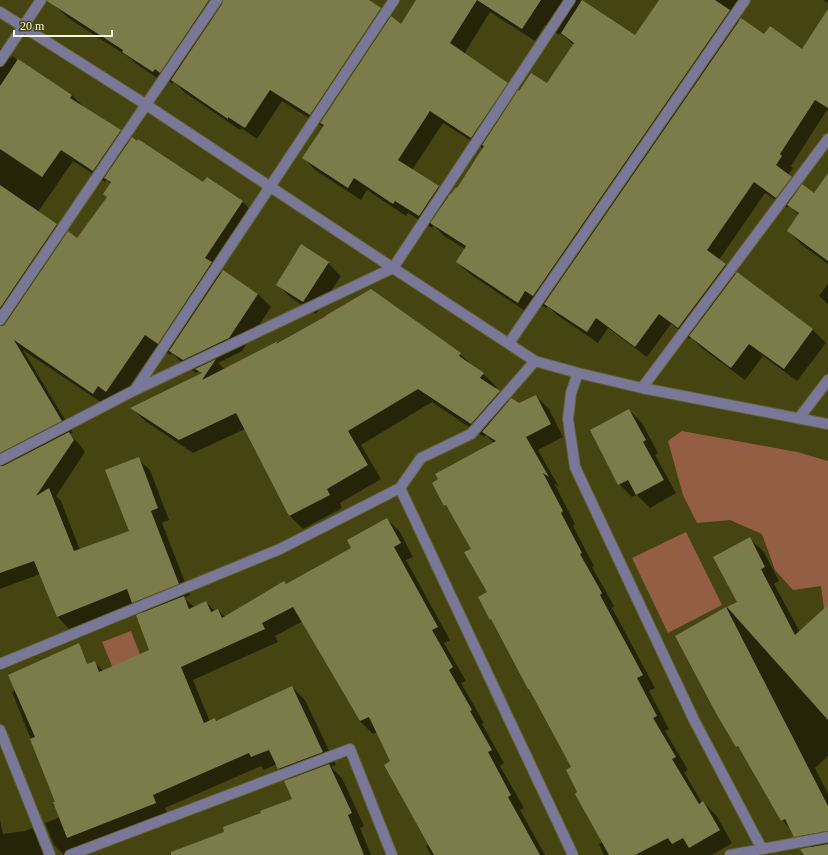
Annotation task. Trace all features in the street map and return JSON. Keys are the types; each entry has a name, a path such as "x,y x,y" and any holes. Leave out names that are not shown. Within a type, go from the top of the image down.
{"street":[{"path":"0,61 41,0"},
{"path":"0,320 145,104 217,0"},
{"path":"135,390 394,0"},
{"path":"0,460 135,390 393,268 570,0"},
{"path":"509,343 745,0"},
{"path":"0,12 145,104 535,361 642,388 828,424"},
{"path":"642,388 828,139"},
{"path":"0,664 280,549 400,488 421,458 471,434 535,361"},
{"path":"578,373 571,393 568,419 575,467 694,720 762,849"},
{"path":"799,418 828,380"},
{"path":"400,488 573,855"},
{"path":"0,730 50,855"},
{"path":"70,855 350,749 392,855"},
{"path":"730,855 828,837"}],"shaded area":[{"path":"682,431 797,452 828,461 828,613 824,609 821,586 793,590 775,570 762,534 730,520 697,523 683,495 668,441"},
{"path":"686,532 722,605 668,633 632,558"},
{"path":"131,631 155,693 128,704 102,642"}],"building":[{"path":"47,0 209,0 160,73 155,69 153,72 122,52 123,50"},
{"path":"223,0 369,0 381,8 310,115 270,90 245,128 228,117 228,119 171,80 222,4"},
{"path":"416,0 477,0 450,43 508,83 471,138 430,111 398,160 439,186 419,216 395,201 393,204 354,178 348,188 302,158 324,125 320,123 391,16 401,24"},
{"path":"477,0 541,0 522,29"},
{"path":"582,0 635,35 659,0 715,0 730,10 533,296 525,291 518,303 456,262 466,246 430,223 450,194 456,187 457,188 484,146 482,145 531,73 547,83 574,43 561,33"},
{"path":"828,9 828,108 815,100 780,154 782,156 776,165 792,177 776,198 754,182 707,250 726,264 678,328 659,314 635,347 596,318 587,332 544,304 741,18 764,34 770,26 802,49"},
{"path":"18,59 72,95 70,98 121,130 93,171 61,150 42,177 0,149 0,86"},
{"path":"132,137 137,141 138,139 203,182 207,177 243,201 205,258 212,262 158,344 145,335 106,392 98,386 93,394 14,340 62,421 0,453 0,326 5,324 68,231 77,238 107,197 103,194 111,182 104,178"},
{"path":"828,173 828,261 787,231 799,213 787,205 802,184 814,193"},
{"path":"0,185 57,224 0,308"},
{"path":"301,244 329,262 303,302 276,285"},
{"path":"223,270 258,294 229,338 183,360 169,351"},
{"path":"737,272 813,329 784,369 749,344 731,368 689,336"},
{"path":"371,289 461,353 459,356 484,373 480,378 500,391 471,424 418,389 348,431 368,465 327,489 330,495 289,516 236,413 179,440 130,408 202,373 195,369 216,359 202,380 278,341 276,344"},
{"path":"536,395 551,424 526,437 549,477 543,473 563,511 561,513 582,553 580,554 602,593 600,595 643,675 637,678 657,716 653,718 676,757 672,759 699,804 703,801 720,830 689,848 683,838 672,844 668,838 635,855 609,855 575,794 577,792 566,770 571,767 478,597 487,592 464,552 471,549 446,505 444,506 432,483 438,479 435,474 496,441 482,432 511,398 519,403"},
{"path":"629,409 646,440 643,442 664,480 636,495 628,480 618,485 590,430"},
{"path":"69,432 74,440 36,496 49,488 74,551 129,531 105,470 139,457 158,508 151,511 179,584 132,603 127,589 57,617 34,561 0,573 0,466 3,466"},
{"path":"387,518 401,543 394,547 438,627 432,630 453,667 449,670 472,710 470,711 492,750 488,752 511,795 508,797 540,855 434,855 384,765 390,761 369,717 360,721 293,607 262,623 265,629 181,667 204,723 215,718 216,721 292,686 323,752 278,769 269,750 251,757 249,753 153,795 156,803 67,838 53,802 55,802 30,739 35,737 8,675 79,643 87,664 95,661 99,672 149,650 136,615 184,596 189,609 206,601 211,612 218,609 222,618 284,581 286,584 351,548 347,540"},
{"path":"750,537 765,567 761,569 795,635 828,605 828,720 727,607 737,602 713,557"},
{"path":"726,607 828,806 828,831 794,837 785,819 781,821 738,746 736,747 717,715 675,636"},
{"path":"329,764 352,813 348,815 364,855 171,855 171,852 224,832 223,827 261,813 260,811 292,799 284,781"},
{"path":"828,844 828,855 804,855 800,849"}]}
